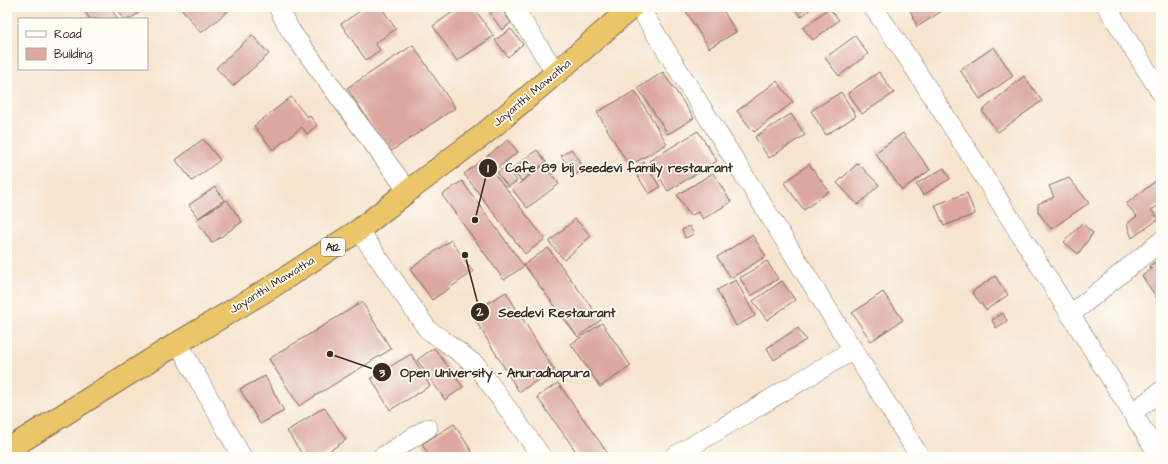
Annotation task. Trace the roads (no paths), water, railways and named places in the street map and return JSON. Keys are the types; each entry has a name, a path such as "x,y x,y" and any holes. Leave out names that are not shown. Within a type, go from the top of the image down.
{"highway":[{"name":"Jayanthi Mawatha","path":"7,450 178,343 270,288 359,230 484,134 632,7"}],"street":[{"path":"278,7 290,30 408,191"},
{"path":"513,7 556,73"},
{"path":"639,7 920,457"},
{"path":"873,7 971,156 1160,457"},
{"path":"1107,7 1161,93"},
{"path":"359,230 428,330 477,366 542,457"},
{"path":"1070,315 1161,240"},
{"path":"178,343 242,457"},
{"path":"673,457 853,350"},
{"path":"1132,413 1161,391"},
{"path":"382,457 428,428"}],"place":[{"name":"Cafe 89 bij seedevi family restaurant","path":"475,220"},
{"name":"Seedevi Restaurant","path":"465,255"},
{"name":"Open University - Anuradhapura","path":"330,354"}]}
